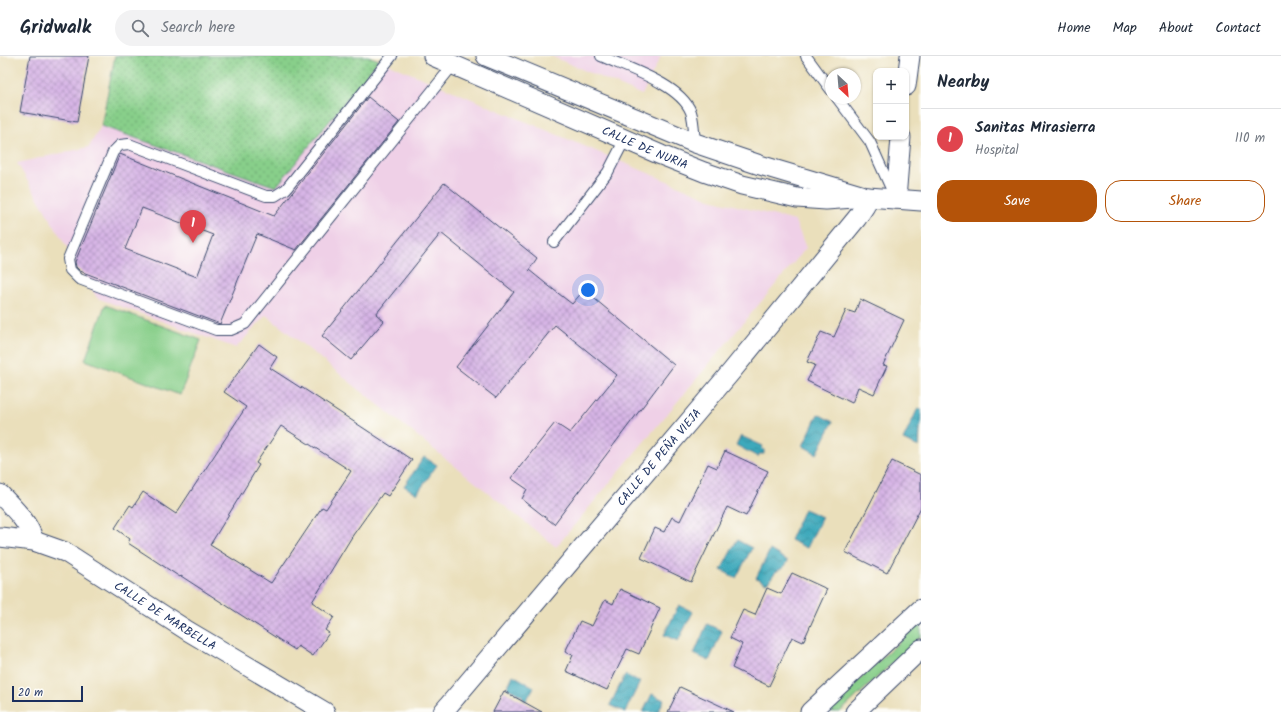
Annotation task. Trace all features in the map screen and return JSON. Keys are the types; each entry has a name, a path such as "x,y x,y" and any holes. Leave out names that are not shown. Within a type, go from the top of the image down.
{"street":[{"name":"CALLE DE NURIA","path":"433,56 704,172 742,185 797,198 826,200 868,197 921,201"},
{"name":"CALLE DE NURIA","path":"486,56 695,143 760,165 825,183 868,197"},
{"path":"908,68 910,56"},
{"path":"896,198 901,140"},
{"name":"CALLE DE PEÑA VIEJA","path":"443,712 730,372 857,218 865,206 868,197"},
{"path":"0,494 31,529 34,541"},
{"name":"CALLE DE MARBELLA","path":"0,537 34,541 65,552 188,631 325,712"},
{"path":"810,712 921,609"},
{"path":"854,712 921,649"}],"lane":[{"path":"392,56 286,189 276,196 266,196 129,144 120,145 113,152 68,259 70,270 79,279 216,330 231,330 245,324 453,64"},
{"path":"600,56 666,86 680,96 691,112 695,143"},
{"path":"806,56 825,82"},
{"path":"842,104 870,142 896,198"},
{"path":"554,242 608,172 625,139"}],"shaded area":[{"path":"551,56 661,56 642,95"},
{"path":"379,60 710,199 795,221 806,248 556,547 266,315 236,348 97,298 17,163 89,147 101,126 276,187"}],"green space":[{"path":"115,56 368,56 379,60 276,187 101,126"},
{"path":"105,305 201,340 180,395 85,360"},
{"path":"921,622 921,636 840,712 824,712"}],"water":[{"path":"918,408 921,409 919,447 903,440"},
{"path":"818,414 833,422 817,454 803,446"},
{"path":"741,436 763,446 762,448 764,450 764,454 759,454 758,457 736,445"},
{"path":"424,457 437,465 417,494 404,486"},
{"path":"804,509 822,517 807,548 790,540"},
{"path":"737,540 752,548 736,578 721,570"},
{"path":"770,550 788,561 785,566 776,572 766,583 756,578"},
{"path":"679,605 693,612 678,641 664,635"},
{"path":"707,624 722,631 709,661 694,654"},
{"path":"513,675 534,687 526,701 522,698 523,696 507,688"},
{"path":"625,675 640,682 625,712 610,705"},
{"path":"652,694 664,700 658,712 643,712"}],"building":[{"path":"30,56 89,56 77,122 20,112"},
{"path":"368,97 399,122 296,250 257,234 220,324 80,271 76,267 75,262 120,154 274,216","holes":["142,208 213,235 197,277 125,249"]},
{"path":"444,183 537,258 529,270 545,283 572,304 584,290 674,365 554,524 522,499 527,489 511,478 555,423 570,433 617,375 555,325 496,398 456,367 514,292 441,233 376,314 384,321 351,360 322,336"},
{"path":"860,299 904,320 883,365 887,366 874,394 858,387 852,403 807,381 815,365 807,362 821,332 834,337 846,310 855,313"},
{"path":"259,344 277,357 270,368 412,460 388,496 383,493 353,535 312,602 334,617 325,630 329,633 313,656 298,646 295,650 181,576 180,577 128,543 130,539 115,528 130,505 133,507 143,492 176,514 246,407 224,392","holes":["281,426 351,471 326,509 322,507 271,583 210,545 259,465 256,463"]},
{"path":"725,451 768,471 746,516 727,507 691,582 641,558 655,528 664,532 672,517 680,521 708,464 717,468"},
{"path":"892,461 921,475 921,507 887,573 845,552"},
{"path":"792,573 827,589 803,642 792,637 769,686 732,668 742,644 730,638 743,610 755,615 767,588 781,594"},
{"path":"620,589 660,608 639,654 627,649 607,690 566,671 573,655 565,652 580,621 592,626 605,600 613,604"},
{"path":"680,687 734,712 668,712"},
{"path":"504,691 542,712 493,712"}],"place":[{"name":"Sanitas Mirasierra","path":"193,243"}]}
